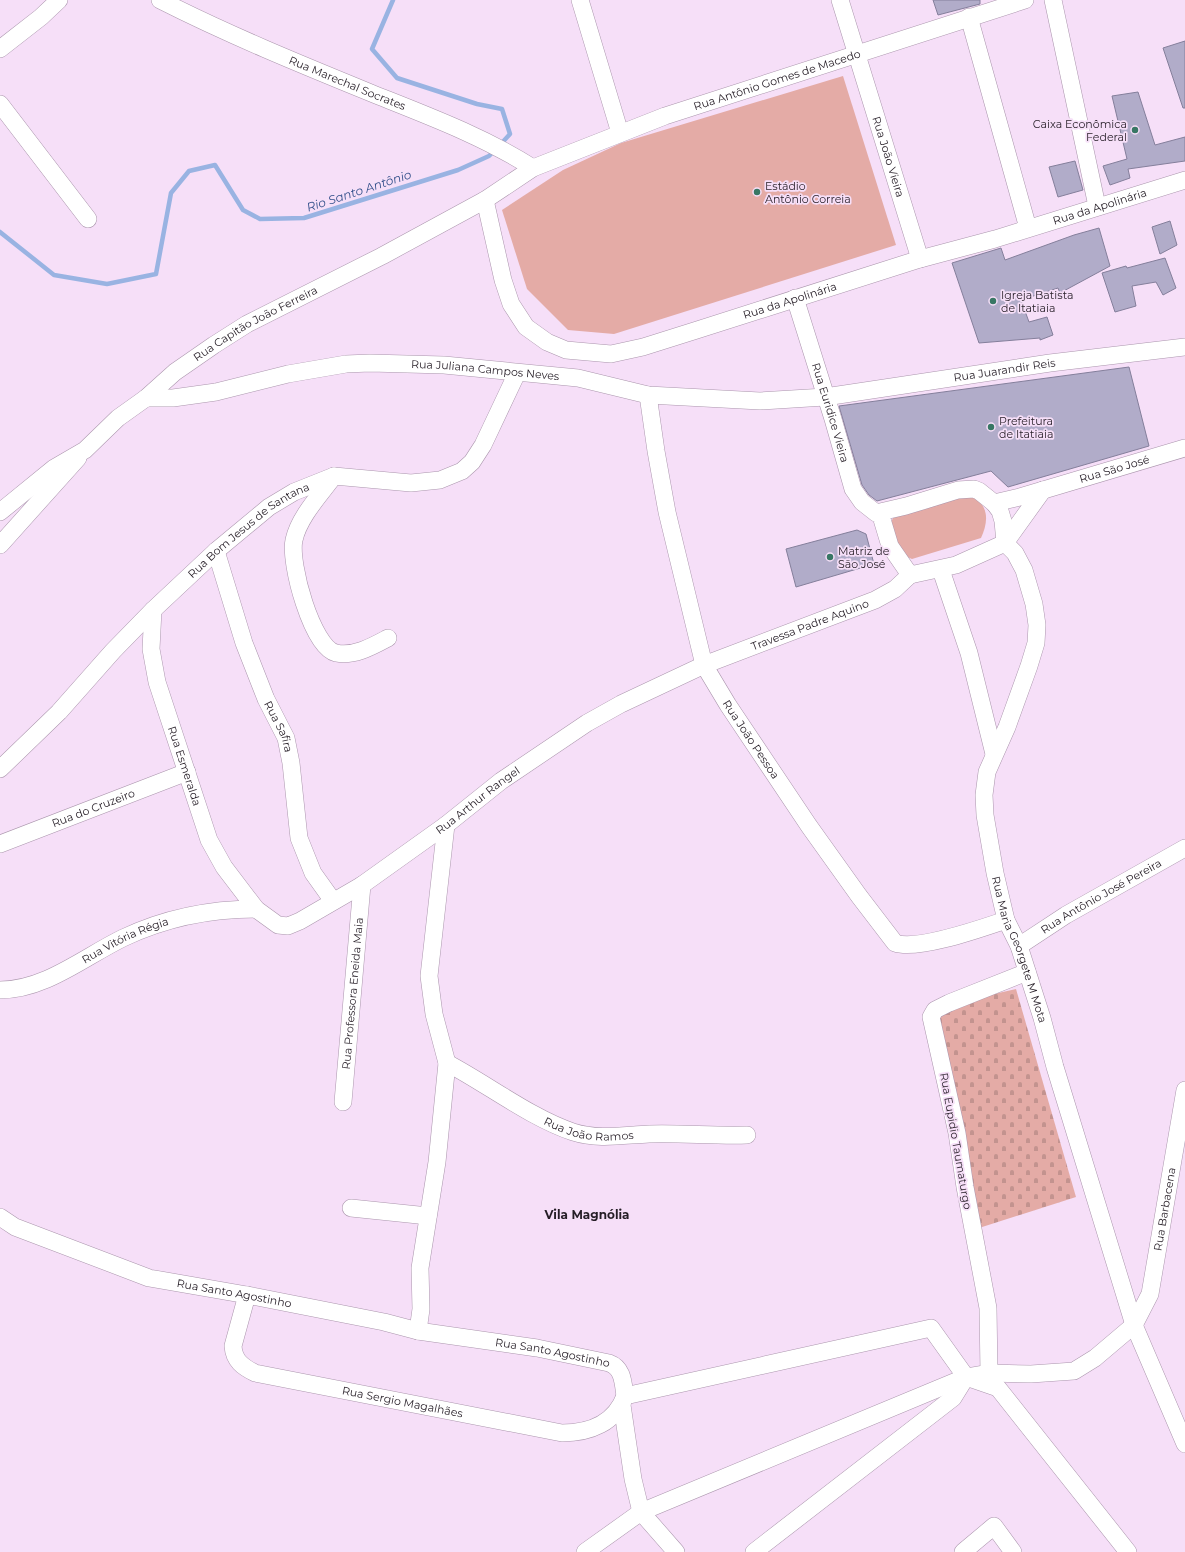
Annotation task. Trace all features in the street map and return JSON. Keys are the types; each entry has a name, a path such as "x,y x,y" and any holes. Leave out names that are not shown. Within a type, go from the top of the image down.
{"street":[{"path":"0,49 41,17 58,0"},
{"name":"Rua Marechal Socrates","path":"160,0 276,55 429,116 481,139 511,154 533,168"},
{"path":"580,0 620,133"},
{"name":"Rua João Vieira","path":"840,0 920,259"},
{"name":"Rua Antônio Gomes de Macedo","path":"533,168 620,133 809,68 1025,0"},
{"path":"1052,0 1096,206"},
{"path":"969,17 1028,228"},
{"path":"0,104 88,219"},
{"name":"Rua Capitão João Ferreira","path":"0,512 54,468 85,450 118,418 146,398 175,372 247,324 382,256 485,200 533,168"},
{"name":"Rua da Apolinária","path":"485,200 501,273 511,304 526,327 547,342 566,350 612,354 637,348 920,259 1185,180"},
{"name":"Rua Euridice Vieira","path":"795,298 853,489 862,502 872,511 876,513 882,512"},
{"name":"Rua Juarandir Reis","path":"825,397 1050,363 1185,347"},
{"name":"Rua Juliana Campos Neves","path":"146,398 173,398 216,392 288,374 364,363 444,365 578,378 648,396 760,401 825,397"},
{"name":"Rua Bom Jesus de Santana","path":"0,769 60,712 113,651 153,610 216,551 269,507 294,492 334,476 411,483 440,480 462,471 472,462 484,445 517,373"},
{"name":"Rua João Pessoa","path":"648,396 667,512 704,664 728,704 809,826 863,902 895,943 903,945 938,940 1006,920"},
{"name":"Rua São José","path":"994,503 1185,448"},
{"path":"0,545 50,491 85,450"},
{"path":"334,476 301,523 293,542 294,568 302,596 316,632 323,645 328,650 343,654 358,651 388,638"},
{"path":"1005,543 1003,521 1000,511 994,503 979,491 967,489 882,512 881,516 890,546 910,575 941,570 968,560 1005,543 1043,490"},
{"name":"Rua Maria Georgete M Mota","path":"1005,543 1015,553 1024,570 1034,604 1037,625 1036,643 1029,666 1012,714 987,772 984,795 985,815 995,872 1006,920 1019,946 1042,1018 1055,1067 1134,1325 1183,1434"},
{"name":"Rua Safira","path":"216,551 244,643 266,699 286,738 291,763 299,838 313,873 333,901"},
{"path":"941,570 969,653 994,754"},
{"name":"Travessa Padre Aquino","path":"704,664 875,600 895,589 910,575"},
{"name":"Rua Esmeralda","path":"153,610 151,649 157,682 209,840 224,868 256,909"},
{"name":"Rua Arthur Rangel","path":"256,909 278,925 288,926 300,921 362,884 446,825 501,781 586,723 621,704 704,664"},
{"name":"Rua do Cruzeiro","path":"0,844 187,772"},
{"path":"418,1331 421,1309 420,1268 437,1162 448,1063 434,1014 429,976 446,825"},
{"name":"Rua Antônio José Pereira","path":"1019,946 1079,907 1185,848"},
{"name":"Rua Professora Eneida Maia","path":"343,1102 362,884"},
{"name":"Rua Vitória Régia","path":"0,990 21,988 40,982 71,967 122,938 173,919 226,909 256,909"},
{"name":"Rua Eupidio Taumaturgo","path":"989,1373 988,1308 965,1187 957,1133 930,1017 935,1010 949,1002 1027,972"},
{"name":"Rua João Ramos","path":"448,1063 540,1117 574,1132 585,1135 747,1135"},
{"name":"Rua Barbacena","path":"1134,1325 1150,1294 1180,1148 1185,1090"},
{"path":"1180,1148 1185,1164"},
{"path":"351,1208 428,1216"},
{"name":"Rua Santo Agostinho","path":"0,1217 14,1227 149,1278 247,1295 384,1322 418,1331 537,1348 617,1366 619,1370 633,1479 641,1512"},
{"name":"Rua Sergio Magalhães","path":"247,1295 233,1346 234,1354 242,1365 255,1373 562,1433 574,1433 598,1427 609,1420 623,1400"},
{"path":"585,1552 641,1512 966,1377 989,1373 1031,1374 1074,1371 1095,1358 1134,1325"},
{"path":"623,1400 931,1328 966,1377 998,1388 1128,1552"},
{"path":"754,1552 953,1398 966,1377"},
{"path":"641,1512 676,1552"},
{"path":"963,1552 994,1526 1013,1552"}],"green space":[{"path":"843,76 896,245 614,334 568,330 527,289 502,210 563,170 621,143"},
{"path":"967,493 979,501 985,512 986,524 981,538 912,559 898,553 888,527 896,513"},
{"path":"1016,989 1076,1197 979,1228 933,1008"}],"building":[{"path":"933,0 980,0 980,4 938,15"},
{"path":"1185,41 1185,108 1183,108 1163,48"},
{"name":"Caixa Econômica Federal","path":"1138,92 1155,145 1185,137 1185,161 1128,169 1130,178 1110,185 1103,166 1127,159 1112,96"},
{"path":"1075,161 1083,190 1058,197 1049,167"},
{"path":"1170,221 1177,245 1160,254 1152,227"},
{"path":"1099,228 1110,266 1060,293 1058,288 1021,300 1029,322 1047,317 1053,335 1040,340 1040,338 979,343 952,263 1001,248 1005,260 1074,235"},
{"path":"1165,258 1176,288 1163,295 1156,282 1132,286 1136,306 1115,312 1102,273 1126,266 1127,268"},
{"name":"Prefeitura de Itatiaia","path":"1129,367 1149,446 1008,487 991,471 877,501 869,495 862,485 839,406"},
{"name":"Matriz de São José","path":"857,530 866,534 874,564 796,587 786,549"}],"waterway":[{"name":"Rio Santo Antônio","path":"393,0 372,49 397,78 477,104 502,109 510,134 500,145"},
{"name":"Rio Santo Antônio","path":"0,232 54,275 107,284 156,274 171,193 189,171 215,165 243,210 260,219 304,218 458,170 489,156 495,150"}],"place":[{"name":"Caixa Econômica Federal","path":"1135,130"},
{"name":"Estádio Antônio Correia","path":"757,192"},
{"name":"Igreja Batista de Itatiaia","path":"993,301"},
{"name":"Prefeitura de Itatiaia","path":"991,427"},
{"name":"Matriz de São José","path":"830,557"}],"district":[{"name":"Vila Magnólia","path":"587,1215"}]}
